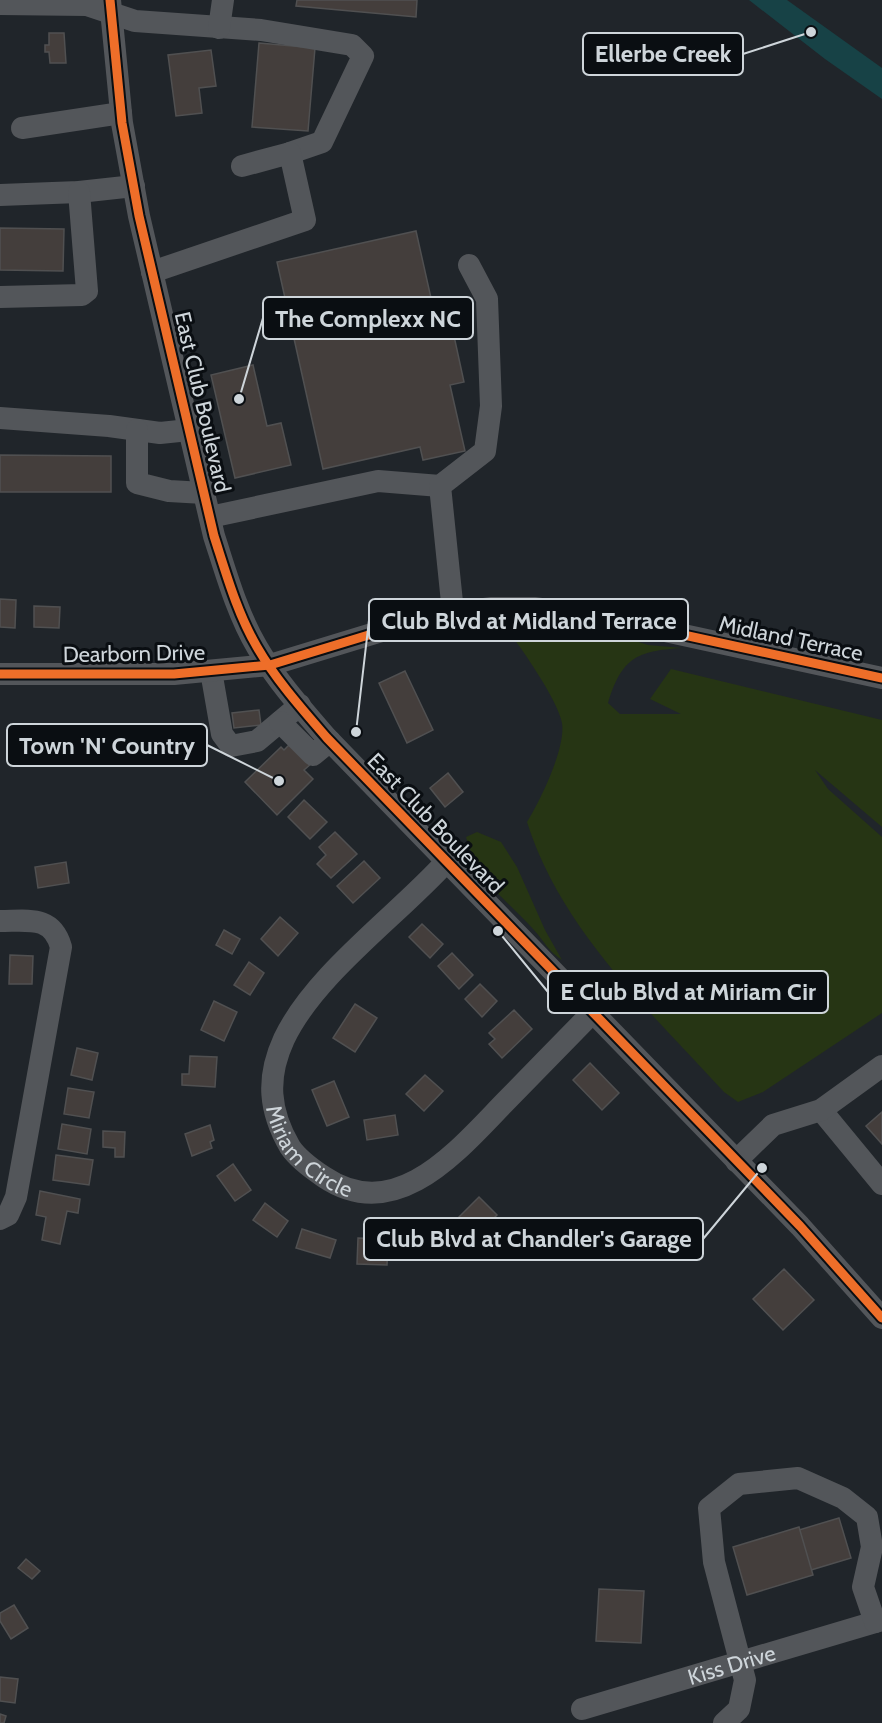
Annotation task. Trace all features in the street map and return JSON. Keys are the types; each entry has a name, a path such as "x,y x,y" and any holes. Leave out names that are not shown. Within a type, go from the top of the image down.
{"street":[{"path":"219,28 223,0"},
{"path":"9,3 110,6 135,21 261,30 352,45 363,56 322,142 242,166"},
{"name":"East Club Boulevard","path":"110,6 120,113 152,272 210,518 231,587 256,646 330,741 856,1286 882,1318"},
{"path":"21,128 120,113"},
{"path":"152,272 305,220 290,153"},
{"path":"0,195 80,192 134,186"},
{"path":"0,297 82,295 87,291 80,192"},
{"path":"210,518 378,481 440,486 485,451 491,406 487,299 469,266"},
{"path":"0,418 160,433 189,430"},
{"path":"137,430 137,483 170,491 204,493"},
{"path":"440,486 453,612"},
{"name":"Midland Terrace","path":"270,665 431,616 492,608 555,610 610,618 882,678"},
{"name":"Dearborn Drive","path":"0,674 174,674 270,665"},
{"path":"211,671 222,734 231,746 257,741 300,705"},
{"path":"280,722 313,755 330,741"},
{"name":"Miriam Circle","path":"446,862 318,990 295,1019 284,1040 272,1080 272,1102 277,1125 293,1151 311,1168 333,1183 356,1192 375,1193 398,1189 422,1178 453,1155 591,1014"},
{"path":"0,921 41,923 57,934 61,947 16,1197 8,1215 0,1219"},
{"path":"736,1161 773,1125 821,1110 882,1066"},
{"path":"821,1110 882,1184"},
{"path":"724,1723 739,1709 745,1680 714,1562 709,1508 739,1484 798,1478 843,1498 867,1517 872,1547 863,1587 879,1621"},
{"name":"Kiss Drive","path":"582,1709 879,1621"}],"green space":[{"path":"541,619 588,626 648,645 682,648 642,655 625,667 613,688 608,703 620,714 681,714 650,699 671,669 882,720 882,827 815,770 828,789 882,837 882,1013 763,1092 738,1102 724,1092 638,999 585,934 542,861 527,822 539,801 556,760 562,723 547,689 508,631"},
{"path":"477,832 501,842 517,867 545,930 562,960 550,950 485,879 466,837"}],"water":[{"path":"749,0 787,0 882,68 882,99 825,59"}],"building":[{"path":"297,0 417,0 416,17 296,6"},
{"path":"49,33 64,33 66,63 50,63 49,52 45,52 45,45 49,45"},
{"path":"259,43 315,48 308,131 252,127"},
{"path":"211,50 216,86 199,88 202,113 176,116 168,55"},
{"path":"0,228 64,229 63,271 0,270"},
{"path":"416,231 435,316 449,313 464,382 450,385 465,451 423,460 420,447 323,469 277,262"},
{"path":"253,365 267,426 281,423 291,465 235,478 211,375"},
{"path":"0,455 111,456 111,492 0,492"},
{"path":"0,599 16,600 15,628 0,627"},
{"path":"34,606 60,607 59,628 34,627"},
{"path":"405,671 433,730 407,743 379,683"},
{"path":"259,710 261,725 234,728 232,713"},
{"path":"289,745 312,763 304,770 313,779 277,815 245,782 281,747 284,750"},
{"path":"448,773 463,792 445,807 430,788"},
{"path":"304,800 327,822 310,839 288,817"},
{"path":"335,832 357,854 331,878 317,864 326,855 319,847"},
{"path":"364,861 380,878 353,903 337,886"},
{"path":"66,862 69,883 38,888 35,867"},
{"path":"280,917 298,933 278,956 261,939"},
{"path":"422,924 443,944 430,958 409,937"},
{"path":"224,930 240,939 232,954 216,945"},
{"path":"452,953 473,975 459,989 438,966"},
{"path":"10,955 33,956 32,984 9,984"},
{"path":"249,962 264,973 250,995 234,985"},
{"path":"480,984 497,1001 482,1017 465,999"},
{"path":"214,1001 237,1012 224,1041 201,1030"},
{"path":"355,1004 377,1018 355,1052 333,1038"},
{"path":"514,1010 532,1029 502,1058 489,1044 495,1039 489,1033"},
{"path":"77,1048 98,1053 92,1080 71,1075"},
{"path":"190,1056 217,1057 215,1087 182,1085 182,1074 189,1074"},
{"path":"590,1063 619,1093 602,1110 573,1080"},
{"path":"425,1075 443,1091 424,1111 406,1094"},
{"path":"334,1081 349,1117 327,1126 312,1090"},
{"path":"68,1088 94,1092 89,1118 64,1114"},
{"path":"882,1112 882,1144 866,1126"},
{"path":"395,1115 398,1135 367,1140 364,1120"},
{"path":"62,1124 91,1129 87,1154 58,1149"},
{"path":"210,1125 214,1140 210,1142 212,1148 192,1156 185,1134"},
{"path":"103,1131 125,1132 124,1157 115,1157 115,1148 103,1147"},
{"path":"56,1155 93,1160 89,1185 53,1180"},
{"path":"233,1164 251,1190 235,1201 217,1176"},
{"path":"40,1191 80,1199 78,1213 67,1211 60,1244 42,1240 46,1217 36,1215"},
{"path":"479,1197 497,1215 477,1235 459,1217"},
{"path":"265,1203 288,1221 277,1237 253,1220"},
{"path":"302,1229 336,1240 330,1258 296,1248"},
{"path":"358,1238 388,1239 387,1265 357,1264"},
{"path":"784,1269 814,1300 783,1330 753,1299"},
{"path":"839,1518 851,1558 811,1570 799,1530"},
{"path":"799,1527 813,1575 747,1595 733,1547"},
{"path":"26,1559 40,1571 32,1579 18,1568"},
{"path":"599,1589 644,1591 641,1643 596,1641"},
{"path":"14,1605 28,1628 11,1639 0,1621 0,1613"},
{"path":"0,1677 18,1679 15,1703 0,1701"},
{"path":"0,1714 6,1716 4,1723 0,1723"}],"cycle path":[{"path":"110,0 122,123 139,216 214,536 238,607 264,659 327,738 800,1226 882,1318"},
{"path":"0,674 174,674 270,665 431,616 492,608 534,608 610,619 882,678"}],"place":[{"name":"Ellerbe Creek","path":"811,32"},
{"name":"The Complexx NC","path":"239,399"},
{"name":"Club Blvd at Midland Terrace","path":"356,732"},
{"name":"Town 'N' Country","path":"279,781"},
{"name":"E Club Blvd at Miriam Cir","path":"498,931"},
{"name":"Club Blvd at Chandler's Garage","path":"762,1168"}]}
